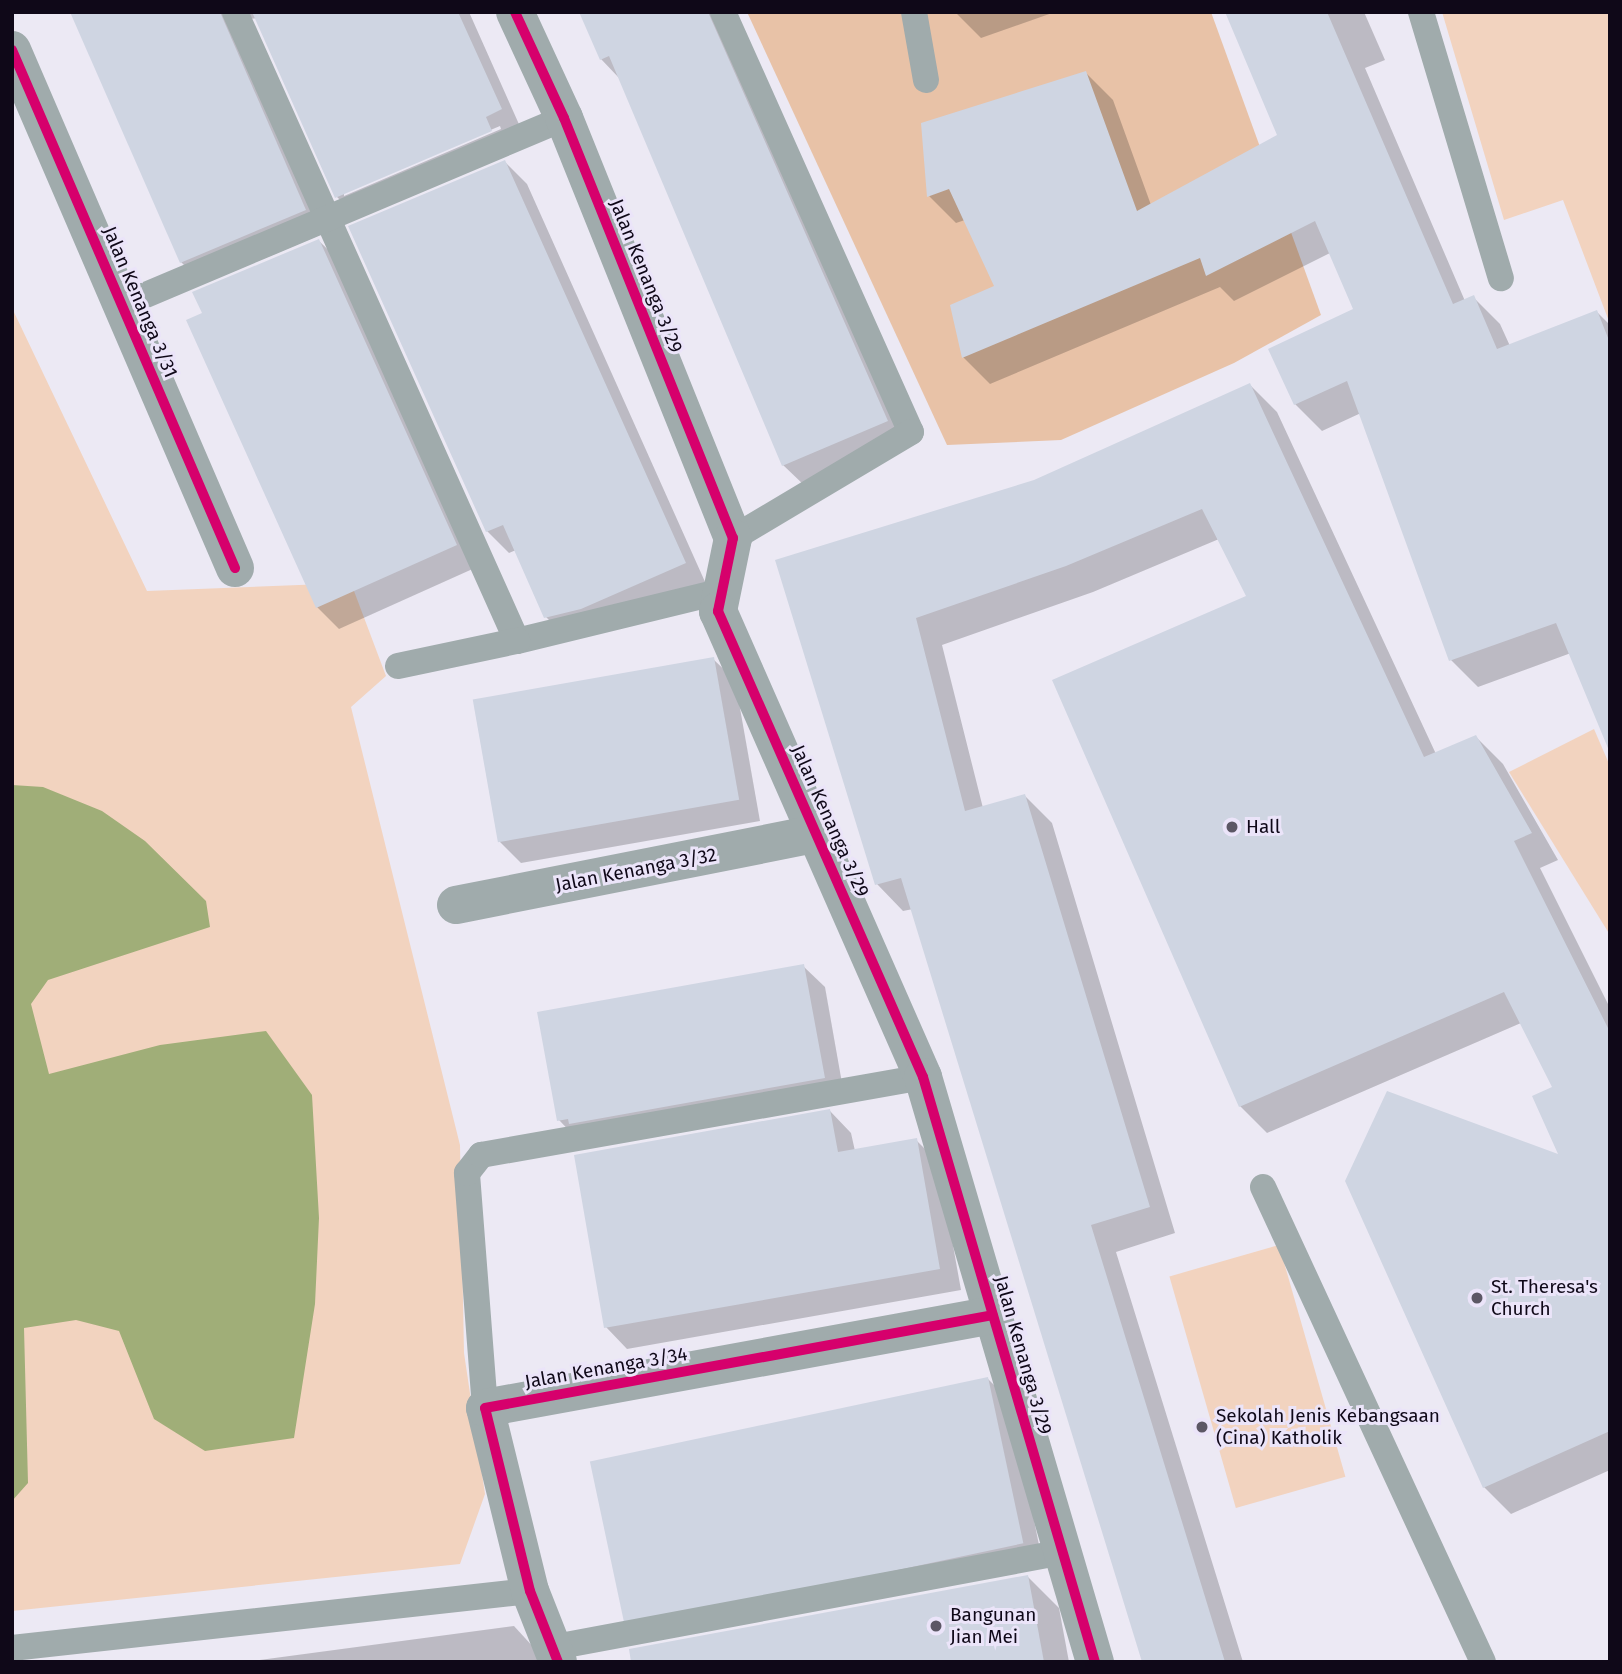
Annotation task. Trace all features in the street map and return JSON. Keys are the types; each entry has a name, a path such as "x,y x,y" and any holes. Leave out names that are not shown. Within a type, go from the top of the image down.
{"street":[{"name":"Jalan Kenanga 3/29","path":"515,12 564,118 733,538 718,611 923,1077 1095,1662"},
{"name":"Jalan Kenanga 3/31","path":"12,50 236,568"},
{"name":"Jalan Kenanga 3/32","path":"456,905 816,834"},
{"name":"Jalan Kenanga 3/34","path":"485,1408 993,1315"},
{"path":"485,1408 530,1591 557,1655"}],"lane":[{"path":"235,12 517,641"},
{"path":"723,12 911,432 733,538"},
{"path":"914,12 926,80"},
{"path":"1421,12 1501,278"},
{"path":"122,305 564,118"},
{"path":"398,666 517,641 722,591"},
{"path":"485,1408 467,1173 481,1155 923,1077"},
{"path":"1263,1187 1483,1662"},
{"path":"557,1655 1063,1552"},
{"path":"12,1648 530,1591"}],"shaded area":[{"path":"747,12 1211,12 1321,315 1234,363 1061,440 947,445"},
{"path":"1442,12 1610,12 1610,324 1563,200 1504,220"},
{"path":"12,308 147,591 351,583 386,676 351,707 460,1145 464,1353 485,1494 460,1564 12,1611"},
{"path":"1594,729 1610,766 1610,935 1509,772"},
{"path":"12,785 43,787 102,811 145,841 206,901 210,927 48,980 31,1004 49,1074 160,1045 266,1031 312,1095 319,1218 315,1304 294,1438 205,1451 154,1419 119,1331 76,1320 24,1328 28,1483 12,1501"},
{"path":"1279,1245 1345,1477 1236,1508 1169,1276"}],"building":[{"path":"70,12 220,12 306,210 180,263"},
{"path":"252,12 458,12 502,109 486,117 492,131 335,198"},
{"path":"579,12 708,12 888,421 782,466 609,56 600,60"},
{"path":"1225,12 1327,12 1453,304 1474,295 1497,349 1597,310 1610,343 1610,753 1556,623 1449,661 1347,381 1294,405 1268,349 1353,309 1315,221 1206,276 1200,258 962,358 950,305 994,286 949,189 927,197 921,123 1086,71 1137,211 1277,135"},
{"path":"505,160 686,563 581,609 544,618 503,525 486,532 348,226"},
{"path":"319,239 457,545 316,608 186,320 202,313 192,292"},
{"path":"1250,383 1424,757 1476,735 1532,833 1514,841 1610,1032 1610,1431 1483,1488 1345,1181 1387,1091 1558,1154 1532,1096 1552,1087 1504,992 1239,1107 1052,680 1246,596 1202,509 1066,566 916,618 965,811 1025,794 1150,1207 1091,1225 1225,1662 1142,1662 901,878 875,885 775,560 1034,480"},
{"path":"714,657 739,800 498,842 473,700"},
{"path":"804,964 825,1078 569,1124 568,1119 557,1121 537,1012"},
{"path":"830,1109 838,1152 917,1138 940,1269 604,1328 574,1155"},
{"path":"988,1377 1023,1543 625,1628 590,1462"},
{"name":"Bangunan Jian Mei","path":"1028,1575 1044,1662 631,1662 629,1649"}],"cycle path":[{"path":"515,12 564,118 733,538 718,611 923,1077 1095,1662"},
{"path":"12,50 235,568"},
{"path":"558,1662 530,1591 485,1408 993,1315"}],"place":[{"name":"Hall","path":"1232,827"},
{"name":"St. Theresa's Church","path":"1477,1298"},
{"name":"Sekolah Jenis Kebangsaan (Cina) Katholik","path":"1202,1427"},
{"name":"Bangunan Jian Mei","path":"936,1626"}]}
